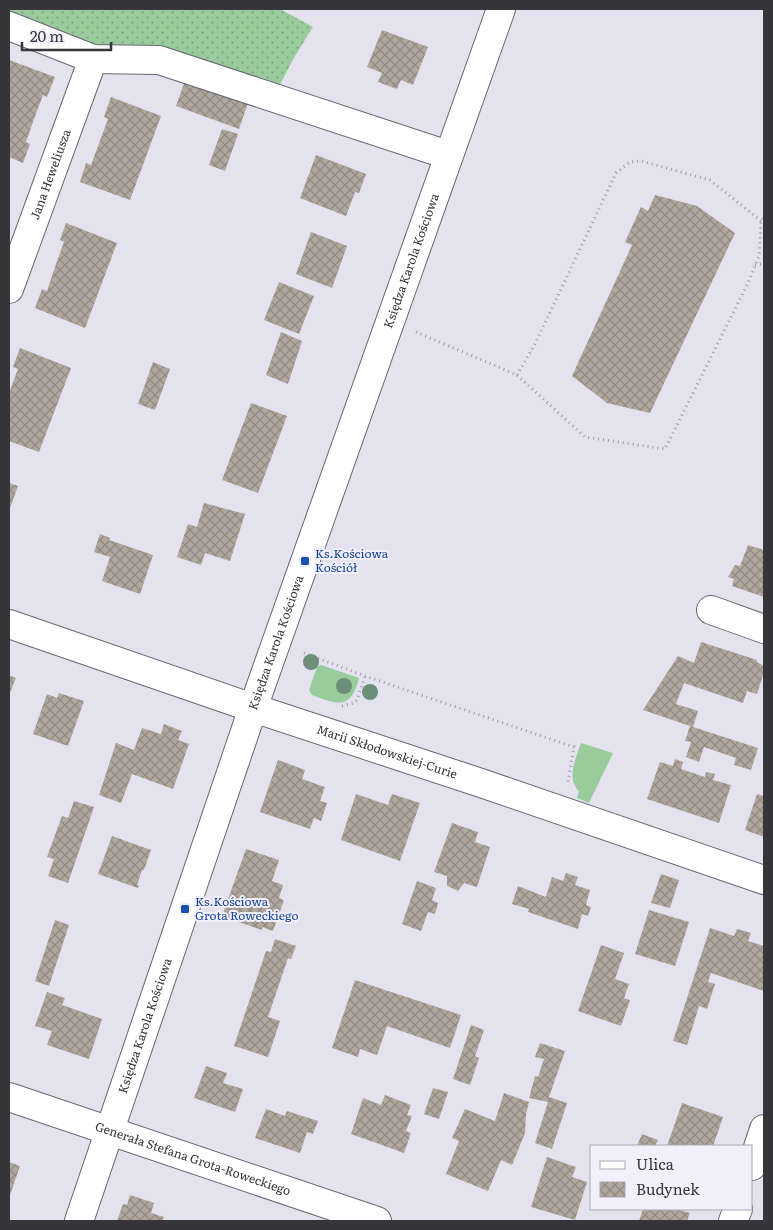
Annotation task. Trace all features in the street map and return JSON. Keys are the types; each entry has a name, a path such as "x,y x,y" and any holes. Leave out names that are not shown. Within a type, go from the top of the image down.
{"street":[{"name":"Księdza Karola Kościowa","path":"79,1221 253,708 501,9"},
{"path":"9,26 93,59 159,60 448,155"},
{"name":"Jana Heweliusza","path":"9,289 93,59"},
{"path":"711,610 764,629"},
{"name":"Marii Skłodowskiej-Curie","path":"9,624 253,708 481,782 764,880"},
{"name":"Generała Stefana Grota-Roweckiego","path":"9,1098 377,1221"},
{"path":"753,1163 764,1129"}],"path":[{"path":"517,375 534,346 616,172 630,162 641,161 710,180 761,222"},
{"path":"390,321 517,375 585,438 665,449 748,283 759,256 761,222 764,217"},
{"path":"755,265 764,263"},
{"path":"304,654 574,747 568,778 568,784 574,793 568,813"},
{"path":"338,707 354,703 357,700 365,676"}],"green space":[{"path":"9,9 280,9 313,27 276,92 109,52 9,13"},
{"path":"321,665 359,678 352,696 342,702 336,702 312,695 309,690 317,667"},
{"path":"581,743 613,753 589,803 577,798 579,791 573,781 573,768"}],"building":[{"path":"382,30 428,47 413,85 401,80 397,89 378,82 382,73 367,67"},
{"path":"9,60 55,77 47,97 43,95 34,119 26,142 30,144 23,163 9,157"},
{"path":"185,81 248,103 239,129 176,106"},
{"path":"111,97 161,116 130,200 80,182 86,163 91,165 108,119 104,117"},
{"path":"222,129 238,134 225,171 209,165"},
{"path":"316,155 366,174 359,193 355,192 346,216 300,198"},
{"path":"655,195 697,206 735,233 650,413 607,403 572,376 632,245 625,242 641,207 648,211"},
{"path":"66,223 117,243 85,328 35,308 42,289 47,291 64,242 60,240"},
{"path":"311,232 347,246 332,288 296,274"},
{"path":"279,282 314,296 299,334 264,320"},
{"path":"281,332 302,341 288,384 266,375"},
{"path":"20,348 71,368 39,452 9,441 9,393 18,369 13,367"},
{"path":"153,362 170,369 155,410 138,404"},
{"path":"251,403 287,416 258,493 222,480"},
{"path":"9,483 18,486 9,511"},
{"path":"204,503 245,514 230,561 205,553 201,565 177,557 188,524 197,527"},
{"path":"100,534 110,538 109,540 153,555 140,594 102,581 110,557 94,552"},
{"path":"748,545 764,550 764,597 732,586 734,579 728,577 735,565 740,566"},
{"path":"701,642 757,660 757,662 764,666 757,694 747,691 743,703 684,683 676,704 698,711 693,727 758,748 751,770 734,765 736,758 704,747 699,762 686,757 691,742 685,741 690,726 643,710 678,656 694,663"},
{"path":"9,675 16,678 9,695"},
{"path":"59,693 84,701 68,746 33,734 47,694 57,698"},
{"path":"164,724 182,731 178,740 189,744 173,789 132,774 121,803 99,795 116,743 134,750 142,728 161,734"},
{"path":"675,759 683,762 681,769 705,777 706,772 715,774 713,780 731,785 719,823 647,799 660,762 673,766"},
{"path":"278,760 305,770 302,779 325,787 320,801 327,803 321,821 314,818 310,829 260,812"},
{"path":"356,794 388,805 392,794 420,803 400,861 341,840"},
{"path":"757,794 764,796 764,837 745,830"},
{"path":"74,801 94,807 68,883 48,876 54,859 47,857 62,816 68,818"},
{"path":"452,823 478,832 475,842 490,847 477,887 464,883 458,891 447,886 447,876 434,872"},
{"path":"112,836 151,850 144,870 142,870 137,885 139,885 138,888 98,874"},
{"path":"246,849 279,860 272,881 283,885 279,898 284,900 273,931 262,927 262,930 222,916"},
{"path":"566,873 578,877 575,885 590,890 586,905 591,907 588,916 582,914 578,929 528,912 529,909 512,904 518,886 546,897 552,877 563,881"},
{"path":"661,874 679,880 670,908 651,903"},
{"path":"417,881 436,888 432,900 438,903 435,914 428,912 421,931 402,924"},
{"path":"649,910 689,922 675,966 635,954"},
{"path":"55,920 69,925 49,986 35,981"},
{"path":"710,928 734,936 737,929 751,933 748,941 764,946 764,991 711,973 708,982 715,984 707,1009 699,1006 687,1045 673,1041"},
{"path":"275,939 296,946 291,959 288,958 268,1017 280,1021 268,1057 234,1046 266,951 271,952"},
{"path":"601,945 624,953 615,979 629,984 624,998 630,1000 621,1026 578,1011"},
{"path":"355,980 461,1015 450,1048 387,1026 377,1055 360,1049 358,1057 332,1048"},
{"path":"47,992 65,998 62,1005 102,1019 89,1059 47,1045 52,1031 35,1026"},
{"path":"471,1025 484,1030 475,1056 479,1058 470,1085 453,1079"},
{"path":"540,1043 565,1051 549,1097 567,1103 552,1149 535,1143 548,1102 529,1098 535,1076 538,1077 544,1059 535,1057"},
{"path":"206,1066 227,1073 223,1083 243,1089 235,1112 194,1098"},
{"path":"433,1088 448,1092 439,1119 424,1114"},
{"path":"504,1093 529,1102 525,1133 512,1165 501,1160 488,1191 446,1174 459,1141 452,1138 465,1109 495,1121"},
{"path":"385,1095 411,1105 407,1115 412,1116 406,1131 411,1133 404,1153 351,1134 363,1098 381,1105"},
{"path":"682,1103 723,1117 713,1145 667,1145"},
{"path":"266,1109 285,1116 287,1111 318,1121 313,1134 307,1132 300,1153 255,1138"},
{"path":"642,1134 658,1140 656,1145 637,1145"},
{"path":"547,1157 576,1167 572,1177 587,1182 575,1220 531,1207"},
{"path":"9,1162 20,1166 9,1198"},
{"path":"130,1195 154,1203 151,1213 164,1217 162,1221 117,1221 123,1204 127,1205"},
{"path":"643,1210 680,1210 690,1213 687,1221 639,1221"}],"place":[{"name":"Ks.Kościowa Kościół","path":"305,561"},
{"name":"Ks.Kościowa Grota Roweckiego","path":"185,909"}]}
